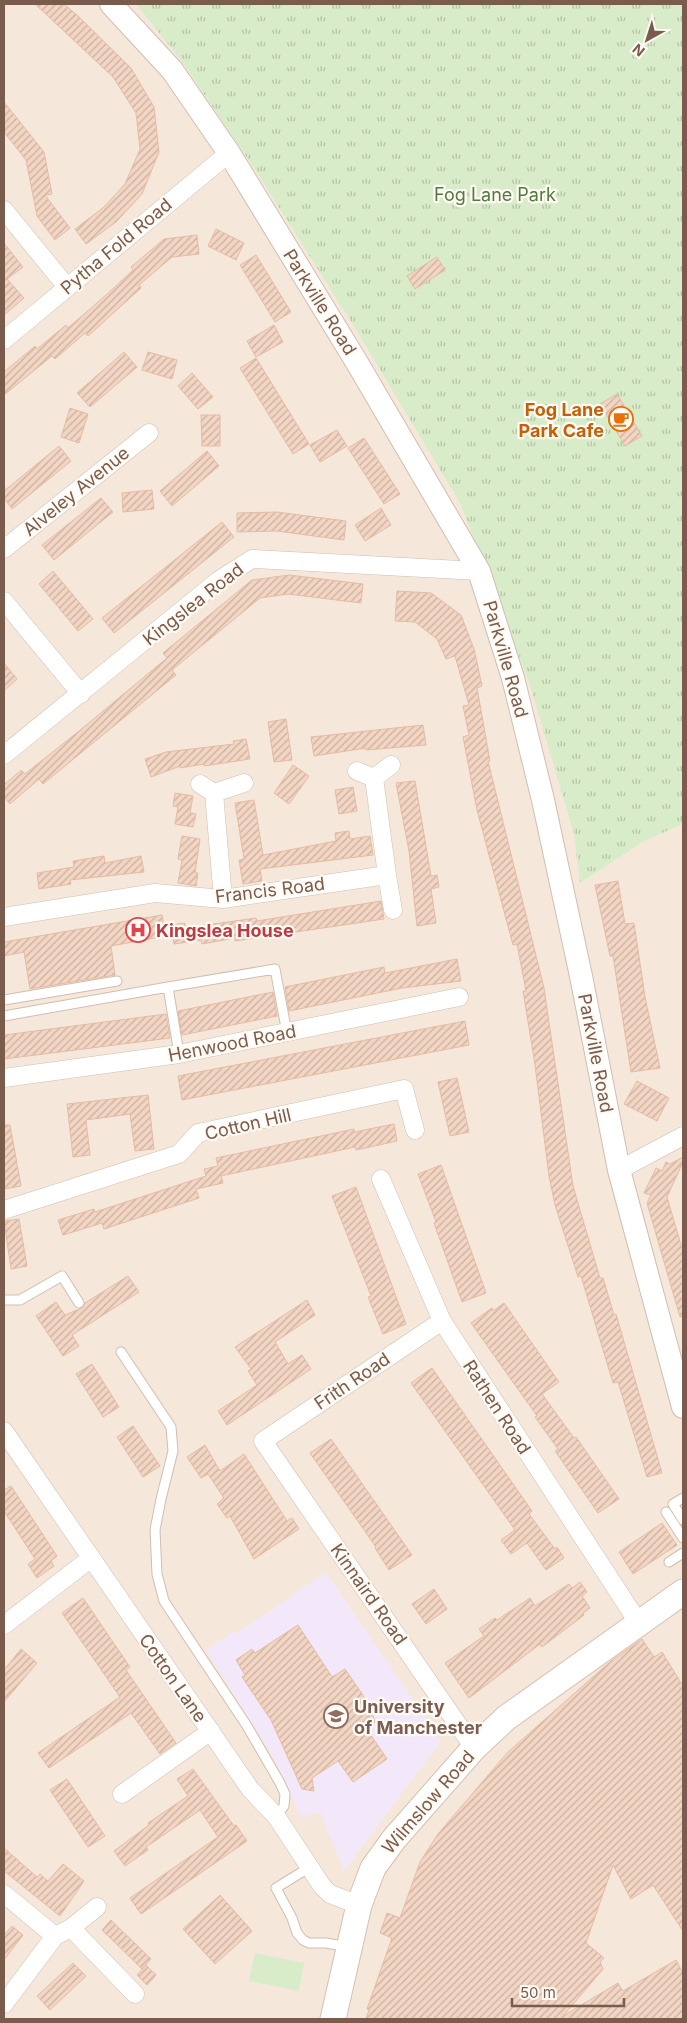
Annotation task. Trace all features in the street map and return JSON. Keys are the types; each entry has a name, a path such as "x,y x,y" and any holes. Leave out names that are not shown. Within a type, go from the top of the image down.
{"main road":[{"name":"Wilmslow Road","path":"333,2019 359,1905 373,1868 394,1839 474,1748 506,1718 638,1622 683,1592"}],"street":[{"name":"Parkville Road","path":"111,4 172,70 229,154 352,355 479,571 513,678 543,800 581,976 619,1170 683,1407"},
{"name":"Pytha Fold Road","path":"4,340 229,154"},
{"path":"4,210 67,286"},
{"name":"Alveley Avenue","path":"4,549 149,433"},
{"name":"Kingslea Road","path":"4,755 219,580 252,559 479,571"},
{"path":"4,601 81,694"},
{"path":"374,778 391,765"},
{"path":"357,771 374,778"},
{"path":"374,778 393,910"},
{"path":"223,899 207,788 244,782"},
{"name":"Francis Road","path":"4,917 154,893 223,899 387,875"},
{"name":"Henwood Road","path":"4,1078 179,1054 459,997"},
{"name":"Cotton Hill","path":"4,1210 179,1154 198,1134 404,1089 414,1130"},
{"path":"619,1170 683,1136"},
{"name":"Rathen Road","path":"381,1179 442,1321 638,1622"},
{"name":"Frith Road","path":"263,1441 442,1321"},
{"name":"Cotton Lane","path":"4,1434 250,1789 276,1816 330,1894 359,1905"},
{"name":"Kinnaird Road","path":"263,1441 474,1748"},
{"path":"4,1625 90,1560"},
{"path":"122,1794 211,1731"},
{"path":"4,1894 54,1936"},
{"path":"4,2004 54,1936 71,1928 98,1907"},
{"path":"71,1928 135,1994"}],"lane":[{"path":"4,1016 275,969 286,1033"},
{"path":"4,1000 117,981"},
{"path":"168,987 179,1054"},
{"path":"4,1300 20,1300 62,1276 79,1303"},
{"path":"121,1352 171,1427 174,1451 160,1499 156,1530 157,1574 164,1601 247,1726 280,1783 285,1794 284,1806 276,1816"},
{"path":"683,1498 673,1504 683,1520"},
{"path":"666,1512 683,1538"},
{"path":"669,1562 683,1553"},
{"path":"310,1867 276,1888 292,1918 297,1933 309,1943 349,1947"}],"shaded area":[{"path":"4,4 683,4 683,2019 4,2019"},
{"name":"University of Manchester","path":"326,1572 441,1741 344,1871 320,1812 301,1817 275,1760 206,1650 234,1631 236,1634"}],"green space":[{"name":"Fog Lane Park","path":"136,4 683,4 683,824 644,841 580,883 574,834 529,682 460,503 355,328 254,168 181,60"},
{"path":"255,1953 304,1963 299,1991 249,1981"}],"building":[{"path":"35,4 64,4 78,16 131,68 154,107 159,152 142,194 116,222 86,244 75,229 104,207 125,184 140,149 136,113 113,77"},
{"path":"4,102 44,152 52,194 45,195 70,228 55,240 37,216 26,160 4,132"},
{"path":"216,229 244,243 236,260 208,246"},
{"path":"197,235 199,254 172,257 139,285 141,288 88,336 85,333 55,359 52,356 4,395 4,372 35,346 37,349 66,325 68,328 133,270 131,267 164,239"},
{"path":"4,243 23,267 7,279 24,298 4,315"},
{"path":"256,255 291,312 275,322 240,265"},
{"path":"437,257 445,270 415,289 407,276"},
{"path":"274,325 283,342 256,357 247,341"},
{"path":"124,352 137,367 90,407 77,393"},
{"path":"148,352 177,360 172,379 142,370"},
{"path":"256,358 309,444 293,454 240,368"},
{"path":"192,373 213,397 198,409 178,386"},
{"path":"617,394 642,436 625,446 600,404"},
{"path":"70,408 88,414 79,443 61,437"},
{"path":"201,415 220,415 220,446 202,446"},
{"path":"337,430 347,446 320,462 310,445"},
{"path":"364,438 400,494 384,504 348,448"},
{"path":"59,446 71,461 12,509 4,498 4,491"},
{"path":"207,451 219,466 172,506 160,491"},
{"path":"152,490 154,509 123,512 122,493"},
{"path":"101,498 113,512 54,560 42,545"},
{"path":"381,508 391,525 365,541 355,525"},
{"path":"277,512 346,521 344,540 277,531 237,532 237,513"},
{"path":"222,522 234,537 114,633 102,618"},
{"path":"53,571 93,619 78,631 39,584"},
{"path":"289,575 363,584 361,603 288,594 260,598 172,670 176,675 43,784 39,779 10,804 4,797 4,785 21,770 25,774 79,731 167,658 163,653 252,580"},
{"path":"397,591 431,593 461,615 474,649 482,686 477,688 490,761 488,761 544,988 573,1186 600,1278 603,1278 614,1315 616,1314 662,1473 647,1477 618,1382 613,1383 581,1276 578,1277 555,1205 549,1176 535,1065 523,991 526,991 517,944 513,945 477,810 463,737 469,735 463,706 469,705 455,656 446,659 437,639 415,622 395,621"},
{"path":"4,663 17,679 4,691"},
{"path":"286,719 292,760 274,762 268,722"},
{"path":"423,725 426,745 366,750 366,748 314,756 311,737"},
{"path":"246,739 250,759 204,766 204,764 180,768 180,766 151,777 145,759 166,752 234,744 233,741"},
{"path":"293,765 309,776 289,804 274,793"},
{"path":"415,781 431,876 437,875 439,887 431,889 436,923 417,926 409,851 396,783"},
{"path":"353,787 357,811 339,814 335,790"},
{"path":"175,793 193,796 190,813 196,814 193,827 175,824 178,807 173,806"},
{"path":"254,800 263,855 336,841 335,833 349,831 350,839 370,836 373,855 260,869 262,881 243,884 239,860 244,859 235,803"},
{"path":"182,836 200,839 195,873 198,873 196,886 178,883 182,860 178,859"},
{"path":"104,856 105,863 141,856 144,872 70,880 71,884 39,889 37,873 74,867 73,861"},
{"path":"618,881 625,924 634,923 645,997 660,1068 631,1072 613,956 610,956 595,885"},
{"path":"381,901 384,919 235,941 235,938 202,944 201,940 174,944 172,925 185,923 185,928 256,918 257,921"},
{"path":"162,915 166,936 111,946 115,975 30,989 24,952 4,956 4,942"},
{"path":"457,959 461,981 402,988 289,1011 285,987 384,967 385,973"},
{"path":"273,992 277,1016 182,1035 178,1011"},
{"path":"166,1014 170,1038 4,1059 4,1035"},
{"path":"465,1021 469,1045 182,1100 178,1076"},
{"path":"457,1078 469,1132 450,1136 438,1082"},
{"path":"637,1081 669,1098 657,1121 624,1104"},
{"path":"148,1095 154,1149 135,1151 130,1114 86,1120 90,1155 73,1157 67,1104"},
{"path":"394,1124 397,1141 356,1150 355,1147 221,1176 223,1183 196,1189 199,1198 104,1229 102,1223 63,1235 58,1220 94,1209 95,1212 206,1176 204,1169 218,1166 216,1158 354,1129 354,1132"},
{"path":"4,1125 10,1125 21,1186 4,1189"},
{"path":"683,1157 683,1162 667,1197 683,1252 683,1316 680,1317 647,1203 651,1195 644,1193 656,1168 662,1171 666,1162 670,1164"},
{"path":"441,1165 486,1293 462,1302 418,1174"},
{"path":"356,1187 406,1324 383,1334 368,1297 371,1296 332,1196"},
{"path":"19,1219 27,1266 11,1269 4,1221"},
{"path":"128,1276 139,1292 72,1335 79,1346 63,1356 36,1316 56,1302 65,1315 82,1308 85,1303"},
{"path":"307,1300 315,1315 275,1342 288,1364 302,1355 311,1369 227,1425 218,1411 257,1385 248,1371 251,1369 235,1347"},
{"path":"504,1303 559,1382 542,1394 574,1438 576,1437 619,1499 598,1513 555,1451 558,1449 535,1417 537,1416 471,1323 492,1308 493,1311"},
{"path":"92,1364 119,1407 103,1417 76,1374"},
{"path":"432,1368 532,1511 529,1514 564,1558 546,1570 527,1543 511,1554 501,1540 515,1530 411,1383"},
{"path":"133,1426 160,1466 143,1477 117,1437"},
{"path":"331,1439 412,1555 389,1570 376,1547 310,1453"},
{"path":"205,1445 220,1471 244,1454 287,1521 292,1518 299,1529 254,1559 230,1516 227,1518 217,1504 224,1498 208,1474 201,1478 187,1457"},
{"path":"11,1486 57,1556 51,1561 54,1566 37,1578 28,1564 35,1559 4,1511 4,1490"},
{"path":"662,1523 677,1545 633,1574 619,1552"},
{"path":"580,1582 587,1592 582,1596 590,1608 583,1613 584,1615 542,1647 540,1644 469,1698 445,1663 484,1636 479,1629 495,1618 497,1620 530,1598 535,1606 569,1584 572,1588"},
{"path":"434,1589 447,1609 426,1624 412,1604"},
{"path":"83,1598 130,1667 126,1670 176,1743 160,1754 131,1713 49,1768 38,1753 120,1697 62,1613"},
{"path":"298,1625 332,1677 345,1669 369,1704 375,1722 366,1728 387,1759 353,1782 338,1761 312,1778 314,1791 302,1789 271,1720 242,1677 245,1675 236,1660 252,1649 255,1653"},
{"path":"642,1639 654,1657 662,1652 683,1686 683,1931 653,1885 631,1899 613,1865 586,1943 604,1958 600,1962 603,1969 563,2016 618,1983 623,1991 676,1960 683,1973 683,2019 366,2019 369,2010 367,2009 392,1938 380,1933 387,1913 400,1918 420,1862 438,1834 507,1753 611,1661"},
{"path":"21,1649 37,1663 4,1702 4,1670"},
{"path":"193,1769 247,1841 141,1914 130,1898 218,1837 200,1810 146,1847 148,1850 125,1866 114,1851 149,1825 148,1823 188,1796 177,1779"},
{"path":"67,1779 105,1836 88,1847 50,1790"},
{"path":"4,1848 37,1877 40,1874 48,1881 63,1864 84,1881 60,1916 4,1871"},
{"path":"220,1895 252,1931 215,1964 183,1929"},
{"path":"111,1920 151,1959 142,1969 102,1930"},
{"path":"12,1926 23,1935 4,1960 4,1935"},
{"path":"73,1963 86,1976 50,2010 37,1996"},
{"path":"146,1965 156,1975 147,1985 137,1975"}],"place":[{"name":"Fog Lane Park Cafe","path":"621,419"},
{"name":"Kingslea House","path":"138,930"},
{"name":"University of Manchester","path":"336,1716"}]}
